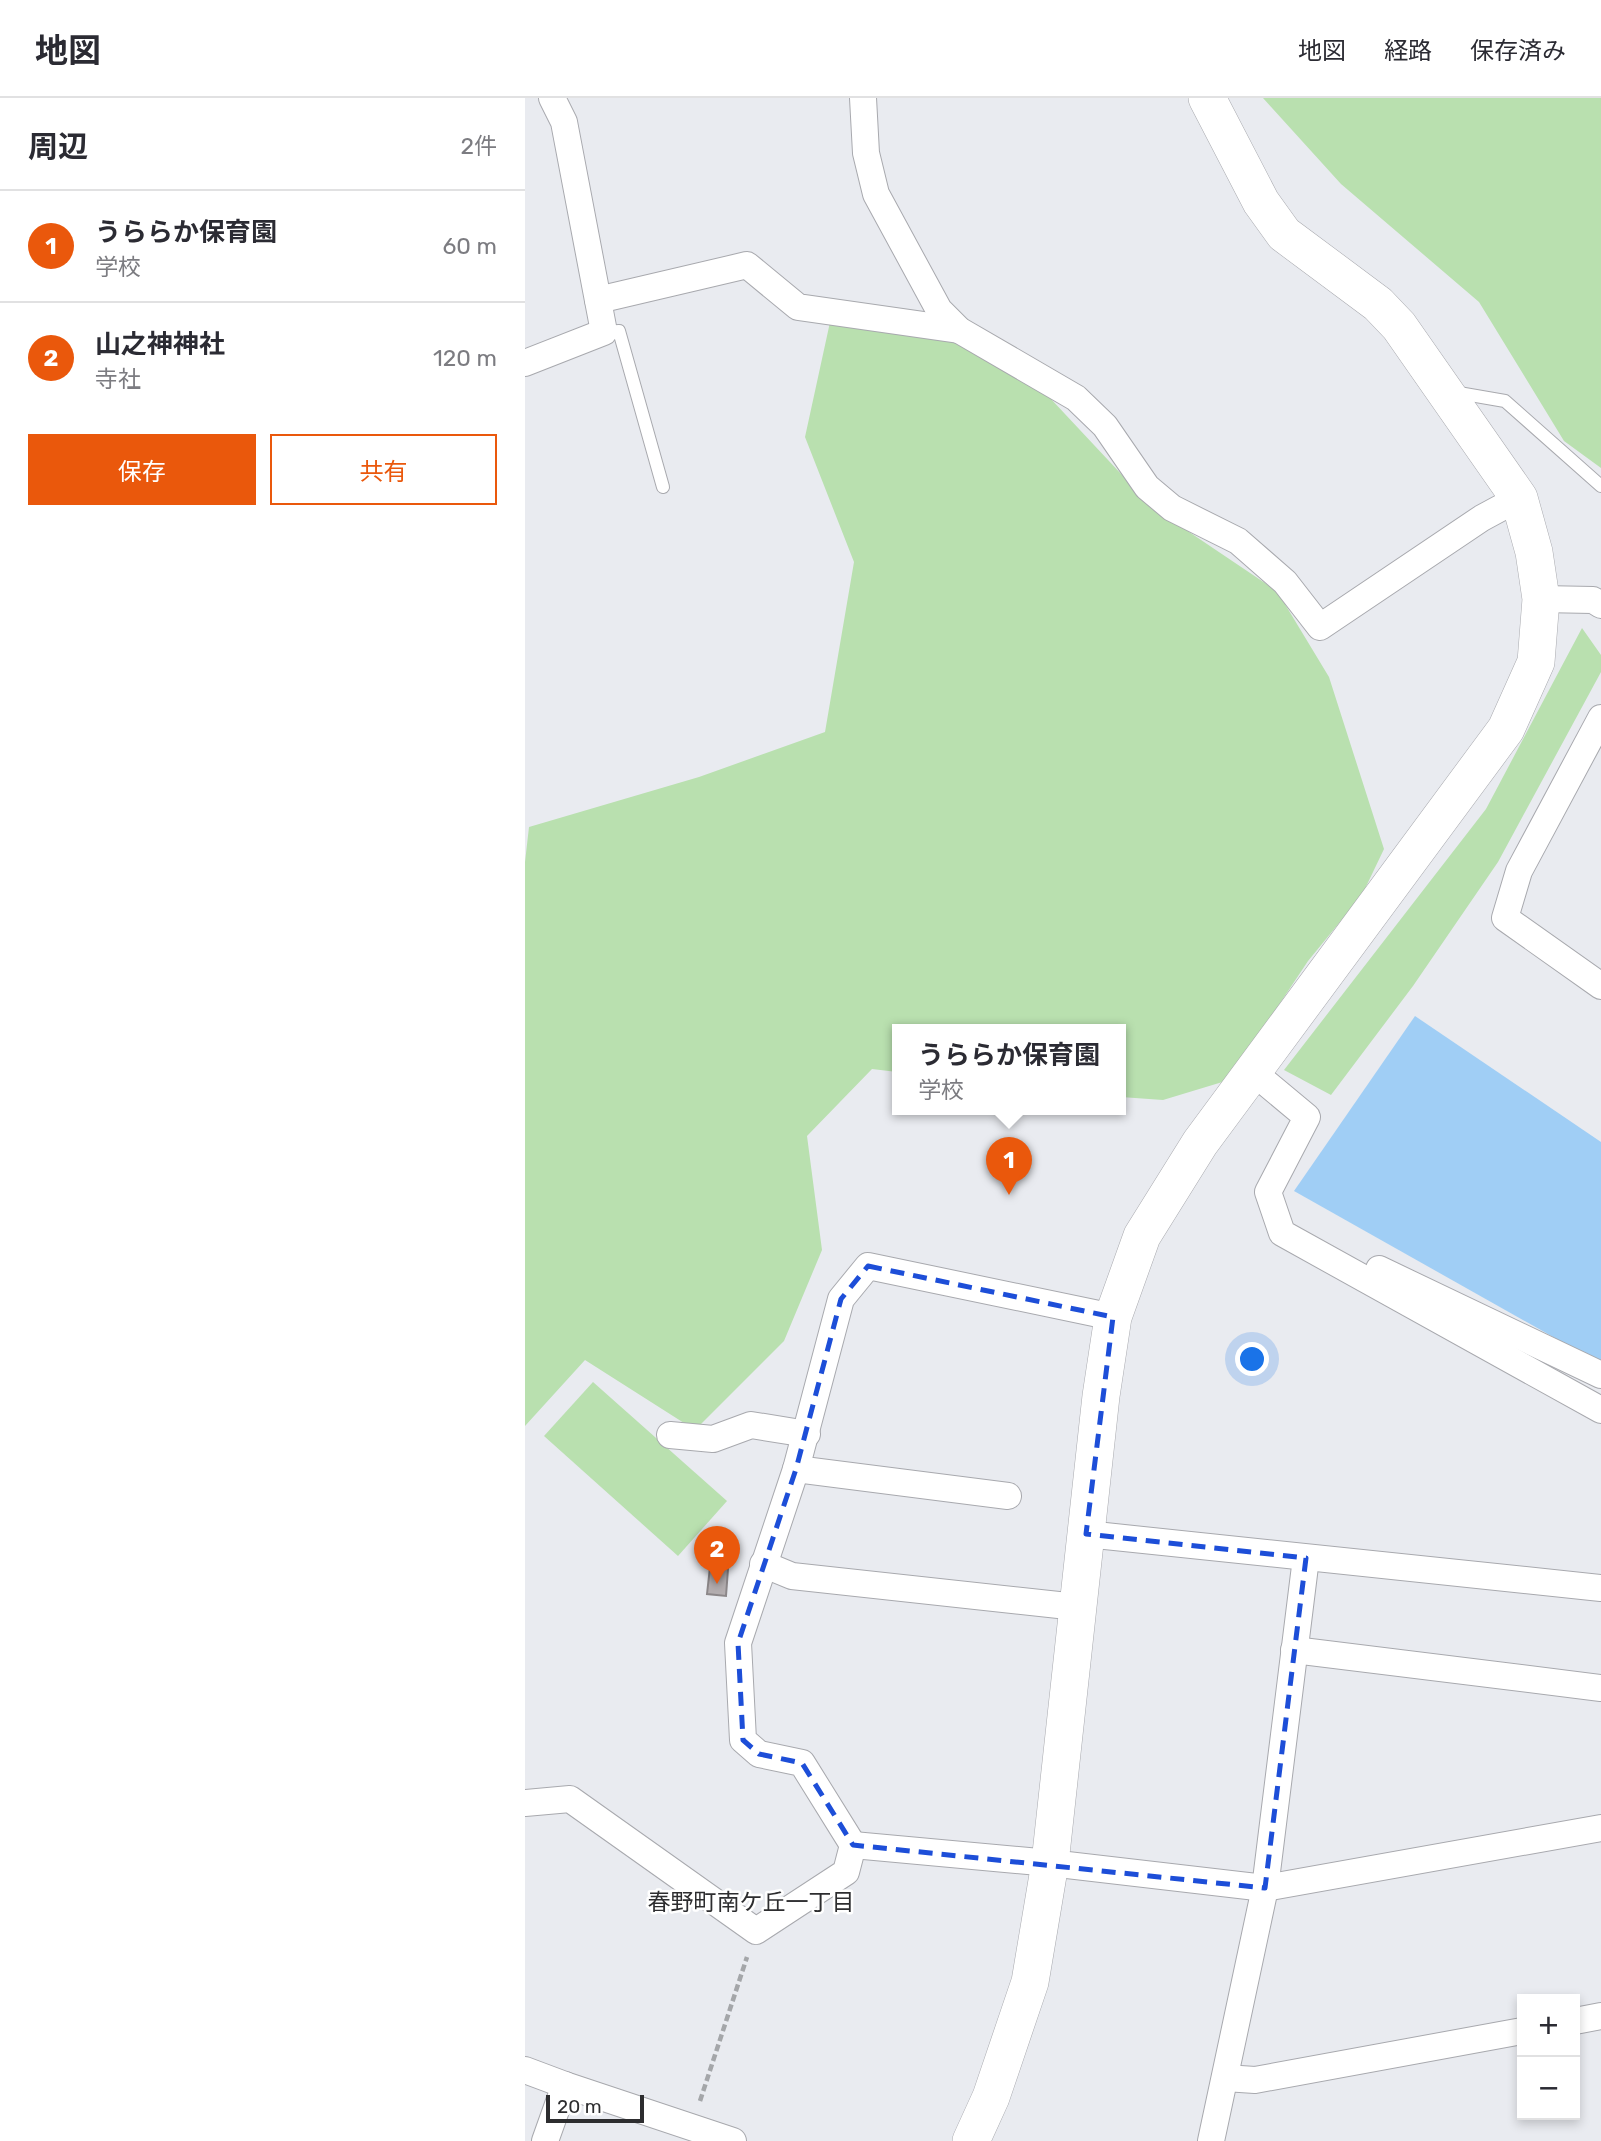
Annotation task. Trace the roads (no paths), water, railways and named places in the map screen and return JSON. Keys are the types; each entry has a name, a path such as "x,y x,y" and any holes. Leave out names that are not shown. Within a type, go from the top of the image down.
{"street":[{"path":"525,363 604,332 564,122 552,98"},
{"path":"863,98 866,153 876,194 939,310 959,330 1076,398 1105,426 1147,487 1172,508 1238,541 1285,582 1320,627 1482,518 1519,499"},
{"path":"971,2141 991,2097 1031,1982 1050,1863 1101,1396 1113,1317 1142,1236 1200,1143 1506,729 1536,662 1541,599 1534,552 1519,499 1399,326 1378,304 1284,234 1261,202 1207,98"},
{"path":"598,300 747,265 798,307 959,330"},
{"path":"1541,599 1593,600 1601,605"},
{"path":"1601,718 1519,871 1505,918 1601,986"},
{"path":"1253,1072 1307,1117 1268,1192 1282,1233 1601,1410"},
{"path":"1314,1251 1323,1242 1601,1375"},
{"path":"525,1803 570,1799 756,1931 846,1872 853,1845 802,1763 759,1754 743,1740 738,1643 807,1434 841,1299 869,1266 1113,1317"},
{"path":"670,1435 713,1439 751,1425 807,1434"},
{"path":"796,1469 1008,1496"},
{"path":"1086,1534 1601,1588"},
{"path":"1210,2141 1265,1888 1305,1558"},
{"path":"763,1564 792,1576 1077,1607"},
{"path":"1294,1650 1601,1688"},
{"path":"853,1845 1050,1863 1265,1888 1601,1828"},
{"path":"1580,2020 1601,2016"},
{"path":"1225,2078 1255,2080 1517,2032"},
{"path":"525,2070 733,2141"},
{"path":"545,2141 565,2085"}],"lane":[{"path":"604,332 619,331 663,487"},
{"path":"1442,390 1505,401 1601,486"}],"water":[{"path":"1415,1016 1601,1142 1601,1364 1294,1191"}],"place":[{"name":"うららか保育園","path":"1009,1195"},
{"name":"山之神神社","path":"717,1584"}],"district":[{"name":"春野町南ケ丘一丁目","path":"751,1902"}]}
